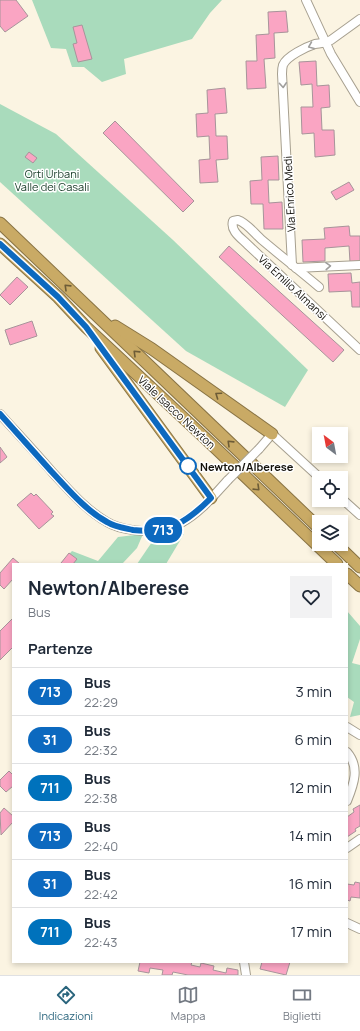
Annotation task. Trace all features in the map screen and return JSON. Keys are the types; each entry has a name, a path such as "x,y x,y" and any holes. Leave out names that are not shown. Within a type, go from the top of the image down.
{"highway":[{"name":"Viale Isacco Newton","path":"0,223 312,521"},
{"name":"Viale Isacco Newton","path":"0,244 58,297 86,327 336,563"},
{"path":"95,314 152,349 272,434"},
{"path":"86,327 211,498"},
{"path":"343,551 360,567"},
{"path":"348,575 360,586"}],"street":[{"path":"306,0 331,54 360,102"},
{"name":"Via Enrico Medi","path":"294,267 282,68 286,61 297,53 316,44 326,43 360,19"},
{"name":"Via Emilio Almansi","path":"294,267 244,223 238,220 233,221 232,229 360,350"},
{"path":"294,267 360,264"},
{"path":"294,267 319,287"},
{"path":"0,414 76,497 94,514 108,523 135,530 152,531 168,528 190,517 211,498 272,434 312,471"},
{"path":"348,505 360,516"},
{"path":"348,728 360,735"},
{"path":"348,753 355,762 356,772 348,798"},
{"path":"348,847 360,839"},
{"path":"348,923 360,929"},
{"path":"244,963 246,975"}],"green space":[{"path":"32,0 222,0 210,13 192,39 124,59 126,74 102,82 84,67 72,67 66,49 51,48"},
{"name":"Orti Urbani Valle dei Casali","path":"0,104 56,134 173,240 308,370 285,407 186,351 0,182"},
{"path":"143,534 137,548 123,563 61,563 72,551 98,561 118,537"},
{"path":"184,534 167,563 138,563 154,539"},
{"path":"348,612 360,626 360,639 352,663 360,665 360,715 350,717 354,702 348,698"}],"building":[{"path":"0,0 16,0 28,16 5,32 0,26"},
{"path":"286,11 288,32 274,33 275,58 264,59 266,88 247,89 246,61 257,61 256,35 269,34 268,12"},
{"path":"82,25 92,59 78,62 73,44 77,43 73,27"},
{"path":"316,61 317,86 329,85 330,107 321,108 322,130 334,130 335,155 315,157 314,133 302,134 301,107 313,107 312,84 301,85 299,62"},
{"path":"225,88 227,113 215,114 216,136 227,136 228,159 216,160 218,182 200,183 199,160 210,159 209,136 197,137 196,114 208,113 207,90"},
{"path":"115,121 194,201 183,212 103,133"},
{"path":"29,152 37,158 33,163 25,157"},
{"path":"278,156 279,180 268,180 269,203 282,202 283,229 264,229 263,204 251,204 250,181 262,180 261,157"},
{"path":"349,182 354,190 336,200 331,192"},
{"path":"349,226 350,236 360,236 360,261 350,262 349,246 325,248 325,261 303,262 302,240 325,239 324,228"},
{"path":"229,246 344,350 333,362 219,257"},
{"path":"351,273 352,283 360,282 360,307 352,307 351,291 329,292 328,274"},
{"path":"17,277 28,287 10,305 0,295"},
{"path":"32,321 37,336 10,345 5,330"},
{"path":"0,447 7,457 0,463"},
{"path":"31,493 34,496 36,494 53,512 51,514 54,516 39,529 17,505"},
{"path":"69,553 77,559 74,563 61,563"},
{"path":"13,558 19,563 12,563 12,580 4,589 0,585 0,573"},
{"path":"12,619 12,648 0,660 0,631"},
{"path":"9,771 12,774 12,787 6,792 0,786 0,780"},
{"path":"360,805 360,826 348,836 348,816 354,812 353,809"},
{"path":"4,808 12,815 12,823 1,835 0,813"},
{"path":"355,882 360,883 360,898 351,897 350,901 348,900 348,884 354,885"},
{"path":"140,963 192,963 191,965 200,967 201,963 214,966 213,970 226,973 227,968 238,970 238,975 188,975 173,972 172,975 162,975 163,970 150,968 149,973 138,971"},
{"path":"262,963 290,963 286,975 260,969"}],"bus line":[{"name":"713","path":"0,244 58,297 86,327 211,498 190,517 180,523 160,530 135,530 108,523 94,514 79,500 0,414"}],"place":[{"name":"Newton/Alberese","path":"188,466"}]}
